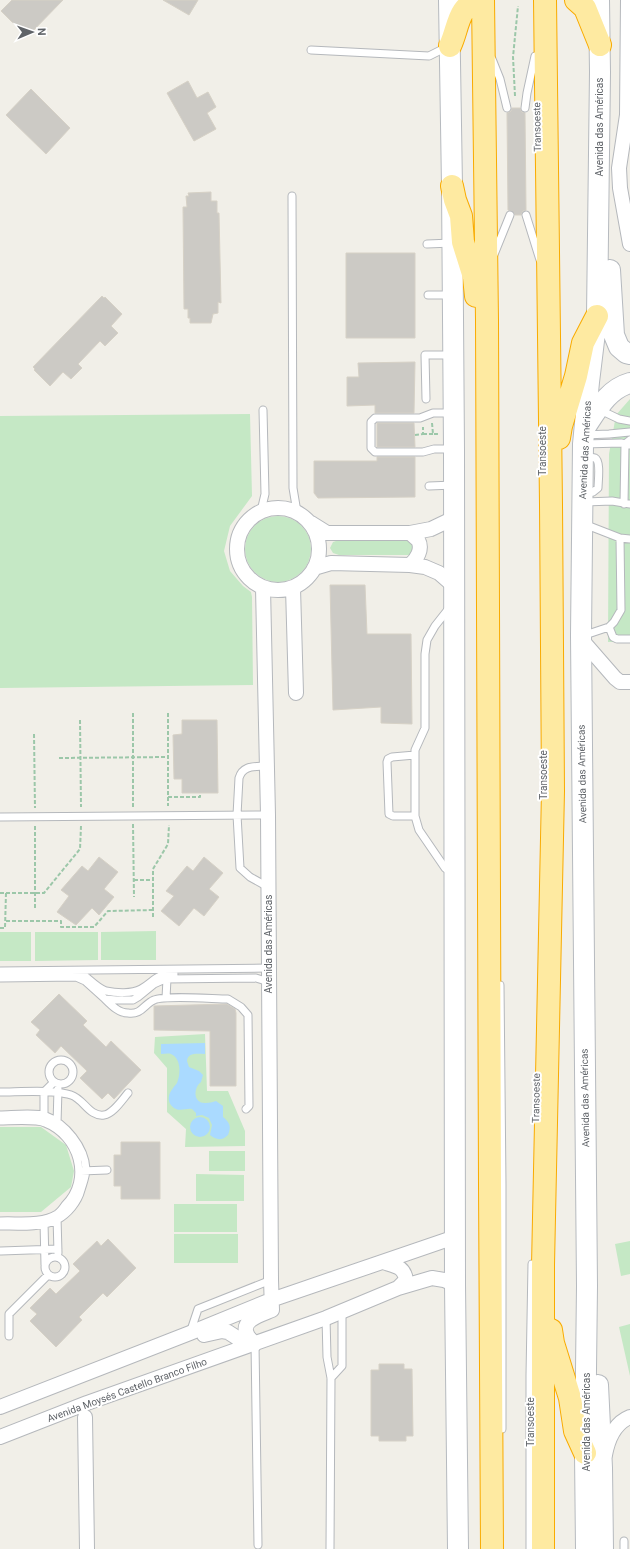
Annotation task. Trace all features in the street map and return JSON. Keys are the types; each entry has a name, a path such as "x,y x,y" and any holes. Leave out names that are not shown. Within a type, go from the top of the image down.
{"highway":[{"path":"450,46 455,35 461,13 470,3 482,0 487,320 492,1549"},
{"path":"543,1549 538,1261 553,791 545,0"},
{"path":"576,0 585,8 600,45"},
{"path":"452,186 461,216 463,242 474,277 477,304 487,320"},
{"path":"551,504 557,475 561,426 576,376 583,343 597,316"},
{"path":"538,1261 550,1293 551,1330 553,1343 569,1391 575,1431 585,1453"}],"main road":[{"path":"449,0 454,413 455,1285 458,1549"},
{"name":"Avenida das Américas","path":"586,1549 585,1453 587,1286 581,638 582,498 584,441 597,316 600,45 599,0"},
{"path":"598,238 607,255 610,269 614,335 619,346 626,353 630,354"},
{"path":"584,441 598,409 610,394 618,388 630,383"},
{"path":"587,1286 598,1368 602,1468 603,1549"}],"street":[{"path":"629,0 630,6"},
{"path":"629,0 627,116 619,168 620,188 630,244"},
{"path":"624,209 625,173 627,165 630,161"},
{"path":"310,523 316,533 319,545 318,557 309,576 301,583 293,588 278,590 263,588 251,581 242,571 237,558 236,545 240,532 247,520 261,511 270,508 284,507 297,512 310,523 327,533 410,533 431,529 454,518"},
{"path":"410,533 418,540 419,551 416,559 410,565"},
{"path":"314,568 331,563 410,565 425,567 439,573 455,594"},
{"name":"Avenida das Américas","path":"263,588 268,815 271,1300"},
{"path":"293,588 296,693"},
{"path":"581,638 615,678 620,682 630,682"},
{"path":"0,1407 190,1334 271,1300 455,1237"},
{"path":"383,1262 400,1268 405,1273 406,1280 398,1288"},
{"name":"Avenida Moysés Castello Branco Filho","path":"0,1437 87,1403 326,1318 398,1288 432,1278 444,1280 455,1285"},
{"path":"255,1344 247,1334 246,1328 251,1319 272,1310 271,1300"},
{"path":"190,1334 207,1336 222,1331 228,1332 242,1341 255,1344"},
{"path":"85,1417 87,1549"},
{"path":"602,1468 613,1431 621,1422 630,1417"}],"lane":[{"path":"311,50 430,56 450,46"},
{"name":"Transoeste","path":"525,108 535,53 536,88"},
{"path":"492,83 492,55 508,108"},
{"path":"492,138 495,464"},
{"path":"292,196 293,488 297,512"},
{"path":"493,257 510,215"},
{"path":"526,215 540,262"},
{"path":"539,231 540,270"},
{"path":"427,244 452,243"},
{"path":"428,295 452,295"},
{"path":"426,399 425,355 453,355"},
{"path":"598,409 619,419 630,421"},
{"path":"261,511 265,494 263,410"},
{"path":"454,413 433,413 420,418 375,418 371,422 371,448 375,452 423,452 434,449 454,449"},
{"path":"584,441 610,434 630,432"},
{"path":"582,498 627,504 628,443 584,441"},
{"path":"429,486 454,485"},
{"path":"582,524 620,538 630,539"},
{"path":"581,638 609,626 614,622 621,610 620,538"},
{"path":"455,594 428,640 425,654 425,728 415,750 415,816 419,830 445,868 455,874"},
{"path":"609,626 614,637 617,639 630,639"},
{"path":"415,755 392,757 388,759 387,762 389,814 393,816 415,816"},
{"path":"266,766 250,768 243,770 240,773 237,815 240,868 268,888"},
{"path":"0,817 268,815"},
{"path":"0,971 268,975"},
{"path":"77,971 105,991 122,992 140,990 159,976 167,974 268,975"},
{"path":"105,999 133,1000 154,984 166,979 256,978 268,975"},
{"path":"0,978 76,978 85,982 119,1010 133,1014 139,1012 154,1000 166,998 228,999 236,1002 248,1016 249,1106 246,1109"},
{"path":"166,979 166,998"},
{"path":"500,979 502,1440"},
{"path":"44,1092 56,1083 57,1125"},
{"path":"0,1092 44,1092 70,1094 78,1097 92,1112 101,1115 109,1114 128,1093"},
{"path":"44,1092 44,1118"},
{"path":"0,1115 44,1118 57,1125 70,1141 83,1171 70,1200 57,1217 44,1222 0,1226"},
{"path":"0,1121 44,1118"},
{"path":"83,1171 107,1170"},
{"path":"57,1217 58,1257"},
{"path":"0,1221 44,1222"},
{"path":"44,1222 45,1265 48,1275 54,1278 61,1276 65,1271 64,1261 58,1257 51,1257 45,1265"},
{"path":"1,1251 58,1249"},
{"name":"Transoeste","path":"530,1549 530,1375 538,1261"},
{"path":"9,1336 9,1314 48,1275"},
{"path":"190,1334 198,1309 271,1280"},
{"path":"331,1378 342,1366 342,1312"},
{"path":"326,1318 327,1357 331,1378 330,1549"},
{"path":"255,1344 258,1545"},
{"path":"71,1410 85,1417 87,1403"},
{"path":"624,1541 624,1549"}],"path":[{"path":"515,101 513,57 518,6"},
{"path":"428,422 432,422 432,434"},
{"path":"423,423 423,434"},
{"path":"415,435 440,434"},
{"path":"133,713 134,897"},
{"path":"59,758 168,757"},
{"path":"168,797 200,797 200,793"},
{"path":"134,880 153,880"},
{"path":"0,928 5,928 6,893"},
{"path":"6,921 62,921 61,927 94,927 108,911 153,910"}],"green space":[{"path":"630,399 630,642 608,642 609,454 616,415"},
{"path":"250,414 252,496 230,526 224,551 230,571 243,586 251,592 253,685 0,688 0,416"},
{"path":"278,516 290,519 301,526 308,537 311,549 308,561 301,572 290,579 278,582 266,579 255,572 248,561 245,549 248,537 255,526 266,519"},
{"path":"339,540 409,540 416,548 410,555 339,555 333,553 330,548 333,542"},
{"path":"156,931 156,960 101,960 101,932"},
{"path":"0,932 31,932 31,961 0,961"},
{"path":"35,932 98,932 98,960 35,961"},
{"path":"205,1034 207,1091 228,1091 245,1131 245,1146 185,1147 186,1129 167,1112 167,1068 154,1053 155,1037"},
{"path":"0,1127 41,1127 66,1145 74,1171 71,1187 41,1212 0,1212"},
{"path":"209,1151 245,1151 245,1171 209,1171"},
{"path":"196,1174 244,1175 244,1201 196,1201"},
{"path":"174,1204 237,1204 237,1232 174,1232"},
{"path":"174,1234 238,1234 238,1263 174,1263"},
{"path":"630,1241 630,1274 621,1276 615,1244"},
{"path":"630,1324 630,1376 619,1327"}],"water":[{"path":"205,1043 205,1054 191,1055 187,1061 189,1067 199,1071 203,1075 196,1092 199,1101 206,1103 216,1101 223,1106 223,1117 228,1123 230,1129 228,1135 221,1139 214,1138 210,1135 212,1125 209,1118 202,1115 196,1116 196,1113 192,1109 178,1110 170,1104 169,1096 177,1083 179,1067 177,1059 174,1056 170,1054 161,1054 161,1044"},
{"path":"200,1117 207,1120 210,1127 207,1134 200,1137 193,1134 190,1127 193,1120"}],"building":[{"path":"12,0 63,0 27,37 1,11"},
{"path":"163,0 198,0 189,15"},
{"path":"188,81 197,98 208,92 216,107 207,113 216,129 194,141 167,93"},
{"path":"31,89 70,128 46,154 6,115"},
{"path":"512,108 520,108 522,112 525,113 526,210 523,211 521,215 515,215 512,211 508,210 507,113 511,111"},
{"path":"211,192 211,201 217,201 217,213 219,213 221,303 218,302 218,313 213,314 211,323 190,323 190,318 188,318 188,309 184,309 183,207 187,207 186,196 189,196 188,193"},
{"path":"346,253 415,253 415,338 346,338"},
{"path":"102,296 104,298 105,297 122,314 111,326 118,333 105,346 100,341 78,364 82,368 71,379 63,372 50,386 34,370 35,369 33,367"},
{"path":"415,362 414,413 375,413 375,405 347,406 347,377 359,377 358,363"},
{"path":"377,423 414,423 415,447 377,447"},
{"path":"377,457 415,457 415,497 318,498 314,493 314,461 377,461"},
{"path":"330,585 365,585 367,634 411,634 412,724 381,723 381,707 333,710"},
{"path":"182,720 217,720 218,793 182,793 182,779 174,779 173,735 182,734"},
{"path":"99,857 118,872 104,889 114,897 99,915 92,908 76,925 57,912 69,896 61,890 82,866 88,871"},
{"path":"204,857 223,873 209,889 219,897 204,916 194,908 179,926 161,911 174,896 166,891 187,866 193,871"},
{"path":"59,994 87,1021 83,1025 106,1047 111,1041 141,1070 114,1099 108,1093 102,1099 80,1078 87,1071 61,1046 55,1053 36,1035 40,1030 31,1022"},
{"path":"227,1004 235,1009 236,1013 236,1086 210,1086 210,1031 154,1030 154,1006"},
{"path":"121,1142 160,1142 160,1199 121,1199 121,1186 114,1186 114,1155 121,1155"},
{"path":"108,1239 136,1268 107,1297 103,1293 79,1317 82,1320 56,1347 30,1321 37,1314 30,1308 50,1288 56,1294 80,1271 73,1264 97,1241 101,1246"},
{"path":"379,1364 404,1364 404,1369 412,1369 413,1436 406,1436 406,1441 379,1441 379,1436 371,1436 371,1370 379,1370"}]}
